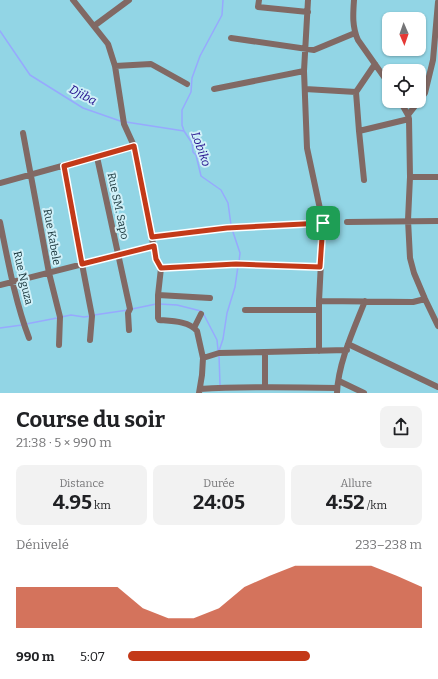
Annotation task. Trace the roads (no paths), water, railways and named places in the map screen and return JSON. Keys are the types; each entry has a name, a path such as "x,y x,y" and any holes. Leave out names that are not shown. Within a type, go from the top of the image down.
{"street":[{"path":"73,0 108,44 115,66 123,122 134,146 156,259 161,268 158,295 158,318 159,320 180,322 194,328 197,331 203,358 199,391 220,388 265,387 289,390 337,390 347,347 365,301"},
{"path":"94,26 129,0"},
{"path":"259,0 258,7 308,12"},
{"path":"308,0 304,71 307,148 323,223 320,267 318,351"},
{"path":"354,0 353,16 355,33 358,40 382,74"},
{"path":"426,89 433,60 438,2"},
{"path":"231,38 314,50 355,33"},
{"path":"115,66 152,64 187,84"},
{"path":"364,180 358,131 356,92 375,64"},
{"path":"214,89 304,71"},
{"path":"305,89 356,92"},
{"path":"404,108 408,117 410,177 408,220 410,258 414,273 438,326"},
{"path":"358,131 408,117 414,108"},
{"name":"Rue Kabele","path":"23,133 48,273 60,317 59,344"},
{"path":"0,183 134,146"},
{"name":"Rue SM. Sapo","path":"97,157 130,309 128,313 129,330"},
{"path":"64,166 92,316 90,340"},
{"path":"410,177 438,177"},
{"path":"347,222 438,220"},
{"name":"Rue Nguza","path":"0,222 13,282 29,338"},
{"path":"152,237 227,228 323,223"},
{"path":"0,285 154,246"},
{"path":"161,268 240,264 320,267"},
{"path":"158,295 210,298"},
{"path":"319,301 414,302 425,299"},
{"path":"245,310 319,310"},
{"path":"194,328 201,314"},
{"path":"203,358 219,353 318,351 347,347 438,387"},
{"path":"265,387 266,352"},
{"path":"339,381 364,393"}],"waterway":[{"name":"Lobiko","path":"223,0 222,15 200,56 192,78 191,92 182,110 182,125 192,143 193,152 196,155 201,176 221,190 228,203 231,225"},
{"name":"Djiba","path":"0,31 30,75 83,108 123,122"},
{"name":"Djiba","path":"126,122 184,131"},
{"name":"Lobiko","path":"232,229 240,253 239,262"},
{"name":"Lobiko","path":"219,351 223,339 227,313 235,287 238,266"},
{"path":"132,309 156,304"},
{"path":"159,304 177,305 201,311"},
{"path":"94,315 128,310"},
{"path":"203,313 217,340 218,350"},
{"path":"61,317 71,315 84,317 91,316"},
{"path":"26,324 57,318"},
{"path":"0,328 22,325"},
{"name":"Lobiko","path":"219,355 220,385"}]}
